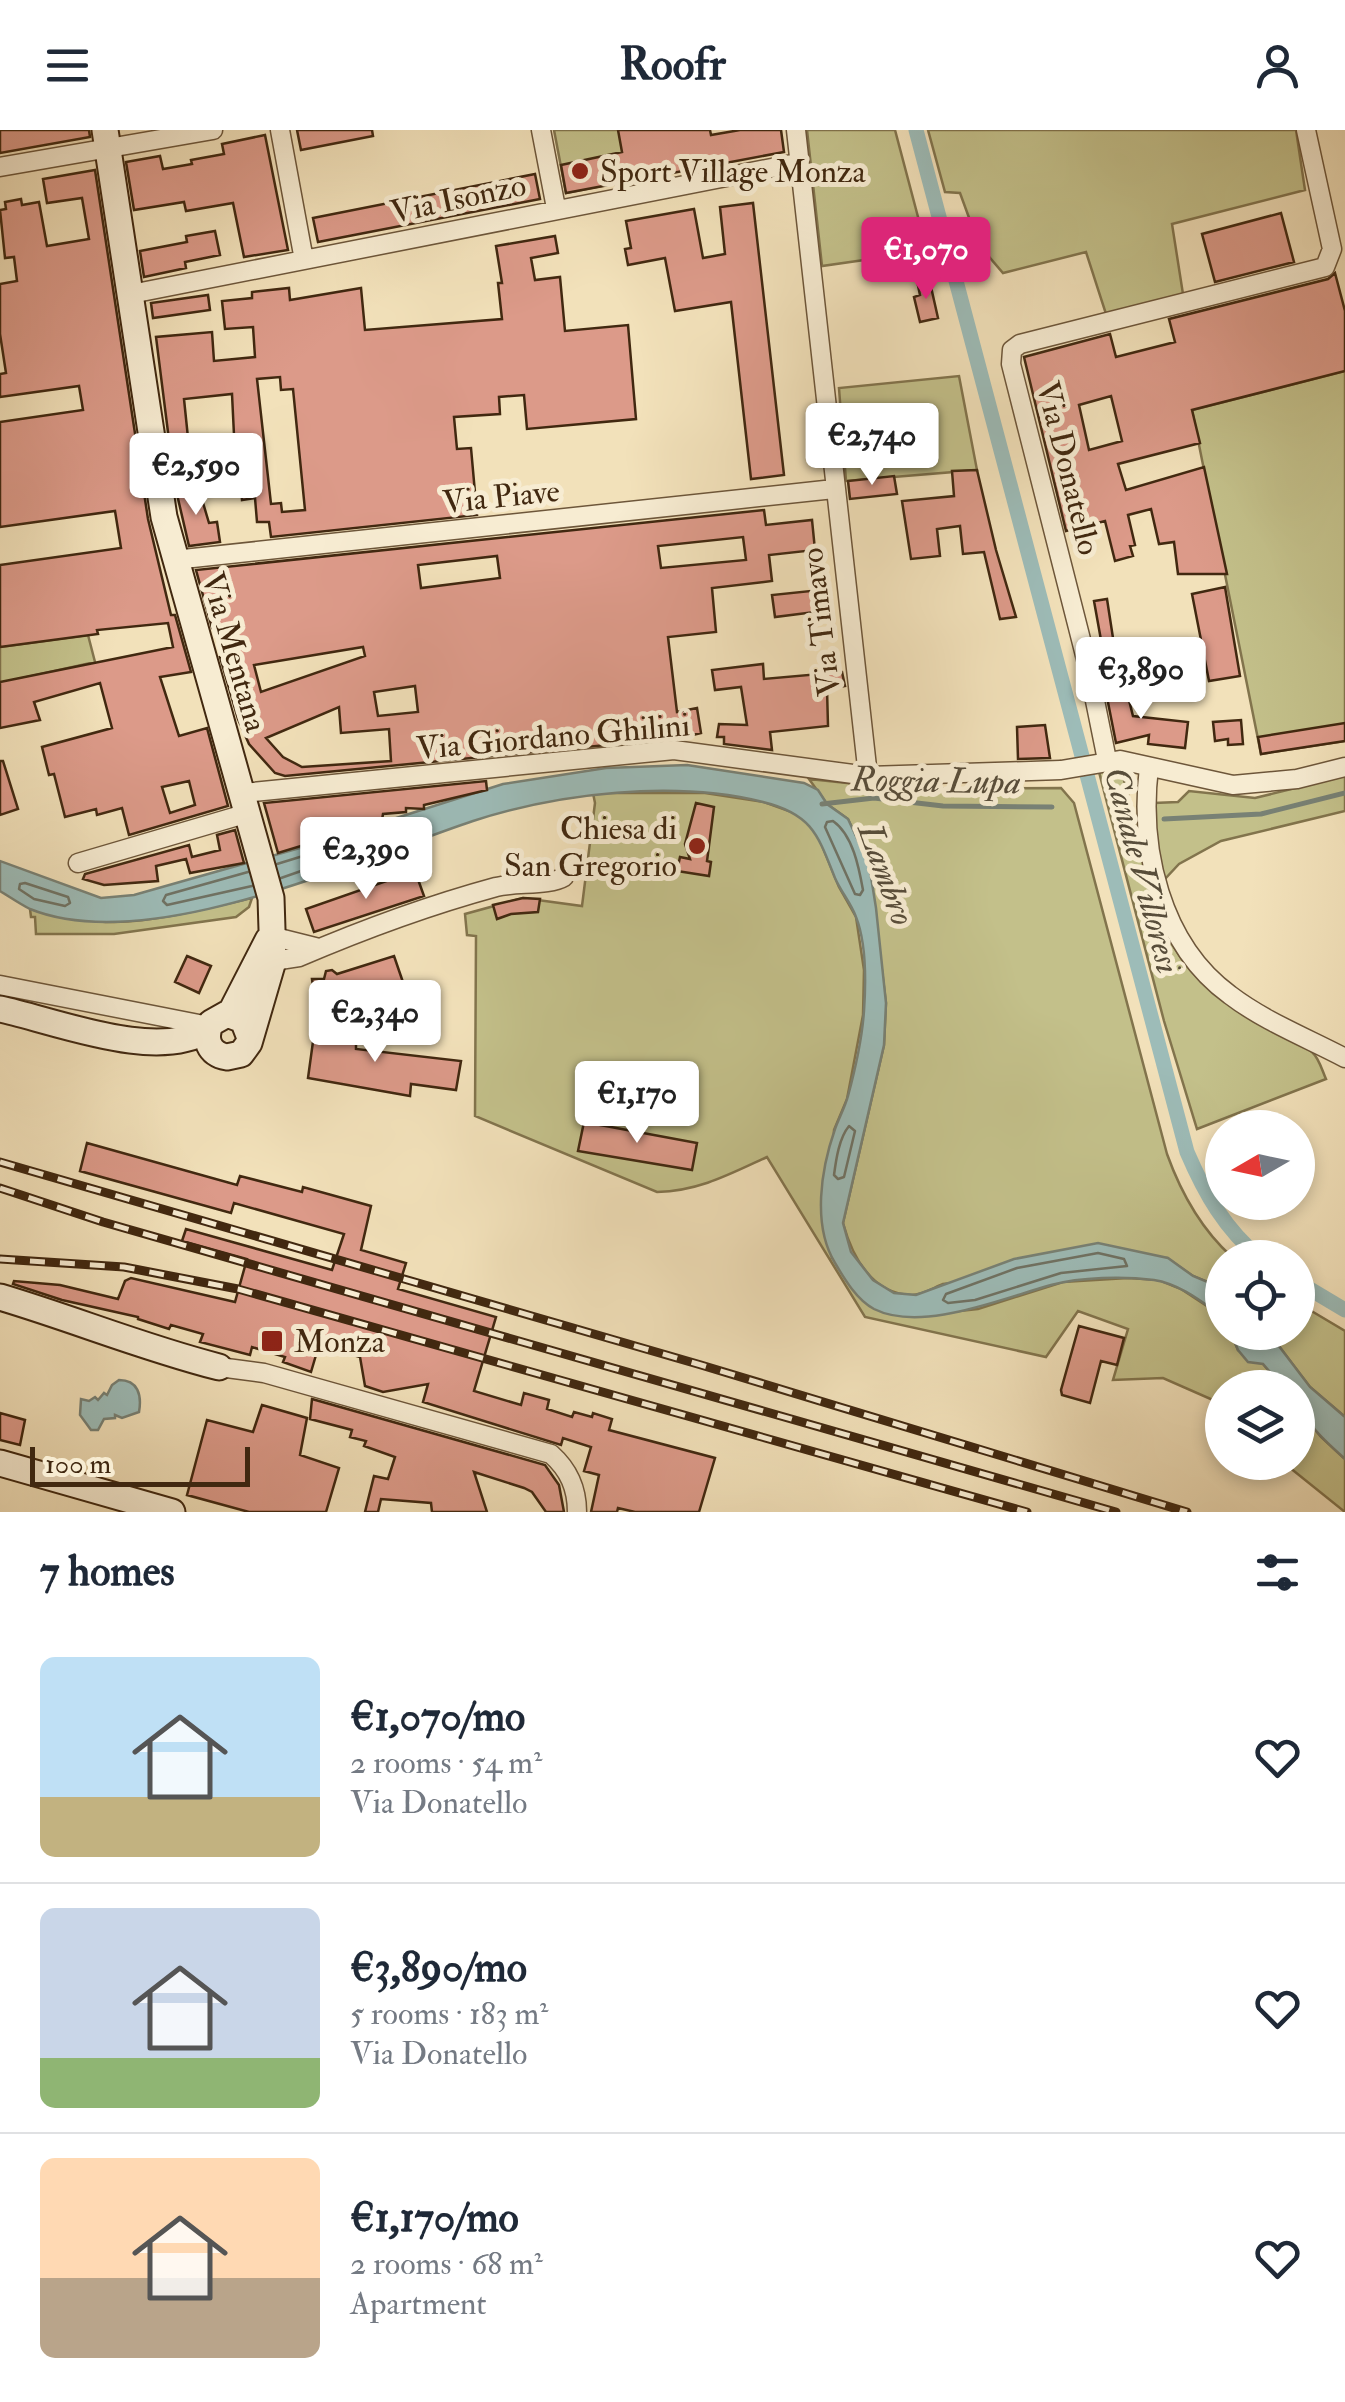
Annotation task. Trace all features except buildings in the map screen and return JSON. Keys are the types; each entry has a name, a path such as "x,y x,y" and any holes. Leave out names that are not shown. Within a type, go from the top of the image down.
{"street":[{"path":"0,168 107,138 122,148 212,130"},
{"path":"280,130 304,260"},
{"path":"540,130 556,208"},
{"name":"Via Timavo","path":"796,130 868,776"},
{"name":"Via Donatello","path":"1100,762 1089,671 1012,364 1012,350 1020,344 1325,268 1332,249 1306,130"},
{"name":"Via Mentana","path":"107,138 164,517 270,892 267,951"},
{"name":"Via Isonzo","path":"131,294 797,163"},
{"name":"Via Piave","path":"174,560 834,489"},
{"name":"Via Giordano Ghilini","path":"78,863 245,803 674,750 868,776 1070,769 1100,762"},
{"path":"1100,762 1149,766 1233,785 1297,779 1345,767"},
{"path":"1149,766 1145,799 1152,858 1174,932 1185,952 1232,998 1345,1058"},
{"path":"267,951 298,957 483,891 564,877"},
{"path":"267,951 318,948"},
{"path":"218,1054 208,1043 215,1023 267,951"},
{"path":"0,1009 129,1040 177,1058 238,1056 250,1038 267,951"},
{"path":"0,985 215,1023 243,1020 250,1038"},
{"path":"129,1040 182,1042 215,1023"},
{"path":"0,1298 160,1352 314,1386 551,1454 568,1472 578,1512"},
{"path":"0,1463 172,1512"}],"shaded area":[{"path":"554,130 670,130 678,171 566,193"},
{"path":"807,130 895,130 927,251 822,266"},
{"path":"928,130 1296,130 1305,190 1172,224 1183,294 1106,314 1086,252 1003,273 979,245 960,193 945,192"},
{"path":"1345,371 1345,741 1261,754 1192,410"},
{"path":"959,376 977,470 846,481 839,388"},
{"path":"88,635 95,662 0,683 0,647"},
{"path":"1098,768 1119,772 1123,777 1156,908 1179,955 1209,988 1312,1052 1326,1079 1246,1110 1205,1110 1205,1126 1197,1129 1164,1021"},
{"path":"1345,776 1345,811 1221,841 1179,864 1164,880 1154,840 1154,803 1178,802 1189,791 1255,798"},
{"path":"809,779 904,789 1061,788 1074,803 1167,1154 1193,1210 1216,1240 1205,1240 1205,1281 1167,1258 943,1284 912,1295 886,1288 866,1271 843,1223 884,1045 886,1003 869,864 848,819 827,804"},
{"path":"593,793 705,793 764,802 800,815 816,831 856,917 864,970 863,1015 847,1099 834,1130 832,1258 923,1315 978,1309 1063,1282 1159,1280 1205,1305 1205,1350 1238,1350 1268,1370 1205,1370 1205,1397 1163,1378 1113,1380 1128,1329 1078,1311 1046,1357 865,1317 767,1157 701,1185 657,1192 475,1116 476,936 467,935 465,914 523,898 582,906"},
{"path":"252,898 249,907 236,917 114,934 36,934 30,909 114,922 166,917"},
{"path":"1315,1313 1345,1331 1345,1417 1315,1391 1315,1370 1297,1370 1282,1350 1315,1350"},
{"path":"1315,1429 1345,1459 1345,1512 1305,1480 1315,1480"}],"water":[{"path":"687,765 804,783 818,790 827,804 848,819 869,864 886,1003 884,1045 843,1223 851,1252 873,1280 894,1293 916,1295 1014,1259 1098,1243 1168,1258 1205,1281 1205,1304 1173,1285 1129,1278 1063,1282 962,1311 915,1317 874,1309 857,1295 828,1248 821,1197 830,1145 848,1096 860,1043 865,988 862,939 854,912 818,838 803,820 779,807 729,795 655,791 542,803 473,821 252,898 192,913 133,921 78,921 30,909 0,891 0,861 101,898 134,895 321,842 503,784 606,768"},
{"path":"1238,1350 1282,1350 1297,1370 1268,1370 1263,1364 1248,1362"},
{"path":"119,1380 131,1383 137,1390 139,1412 104,1419 98,1430 91,1430 80,1415 81,1399 98,1400"},
{"path":"1315,1391 1345,1417 1345,1459 1315,1429"}],"waterway":[{"name":"Canale Villoresi","path":"916,130 1187,1152 1217,1210 1241,1240"},
{"name":"Roggia Lupa","path":"1164,819 1261,814 1345,793"},
{"name":"Roggia Lupa","path":"822,804 874,798 943,806 1052,807"},
{"name":"Canale Villoresi","path":"1315,1292 1345,1310"}],"railway":[{"path":"0,1162 701,1365 1187,1512"},
{"path":"0,1188 103,1222 1116,1512"},
{"path":"0,1259 124,1267 238,1289 1027,1512"}],"place":[{"name":"Sport Village Monza","path":"580,171"},
{"name":"Chiesa di San Gregorio","path":"697,846"},
{"name":"Monza","path":"272,1341"}],"water label":[{"name":"Lambro","path":"887,874"}]}
